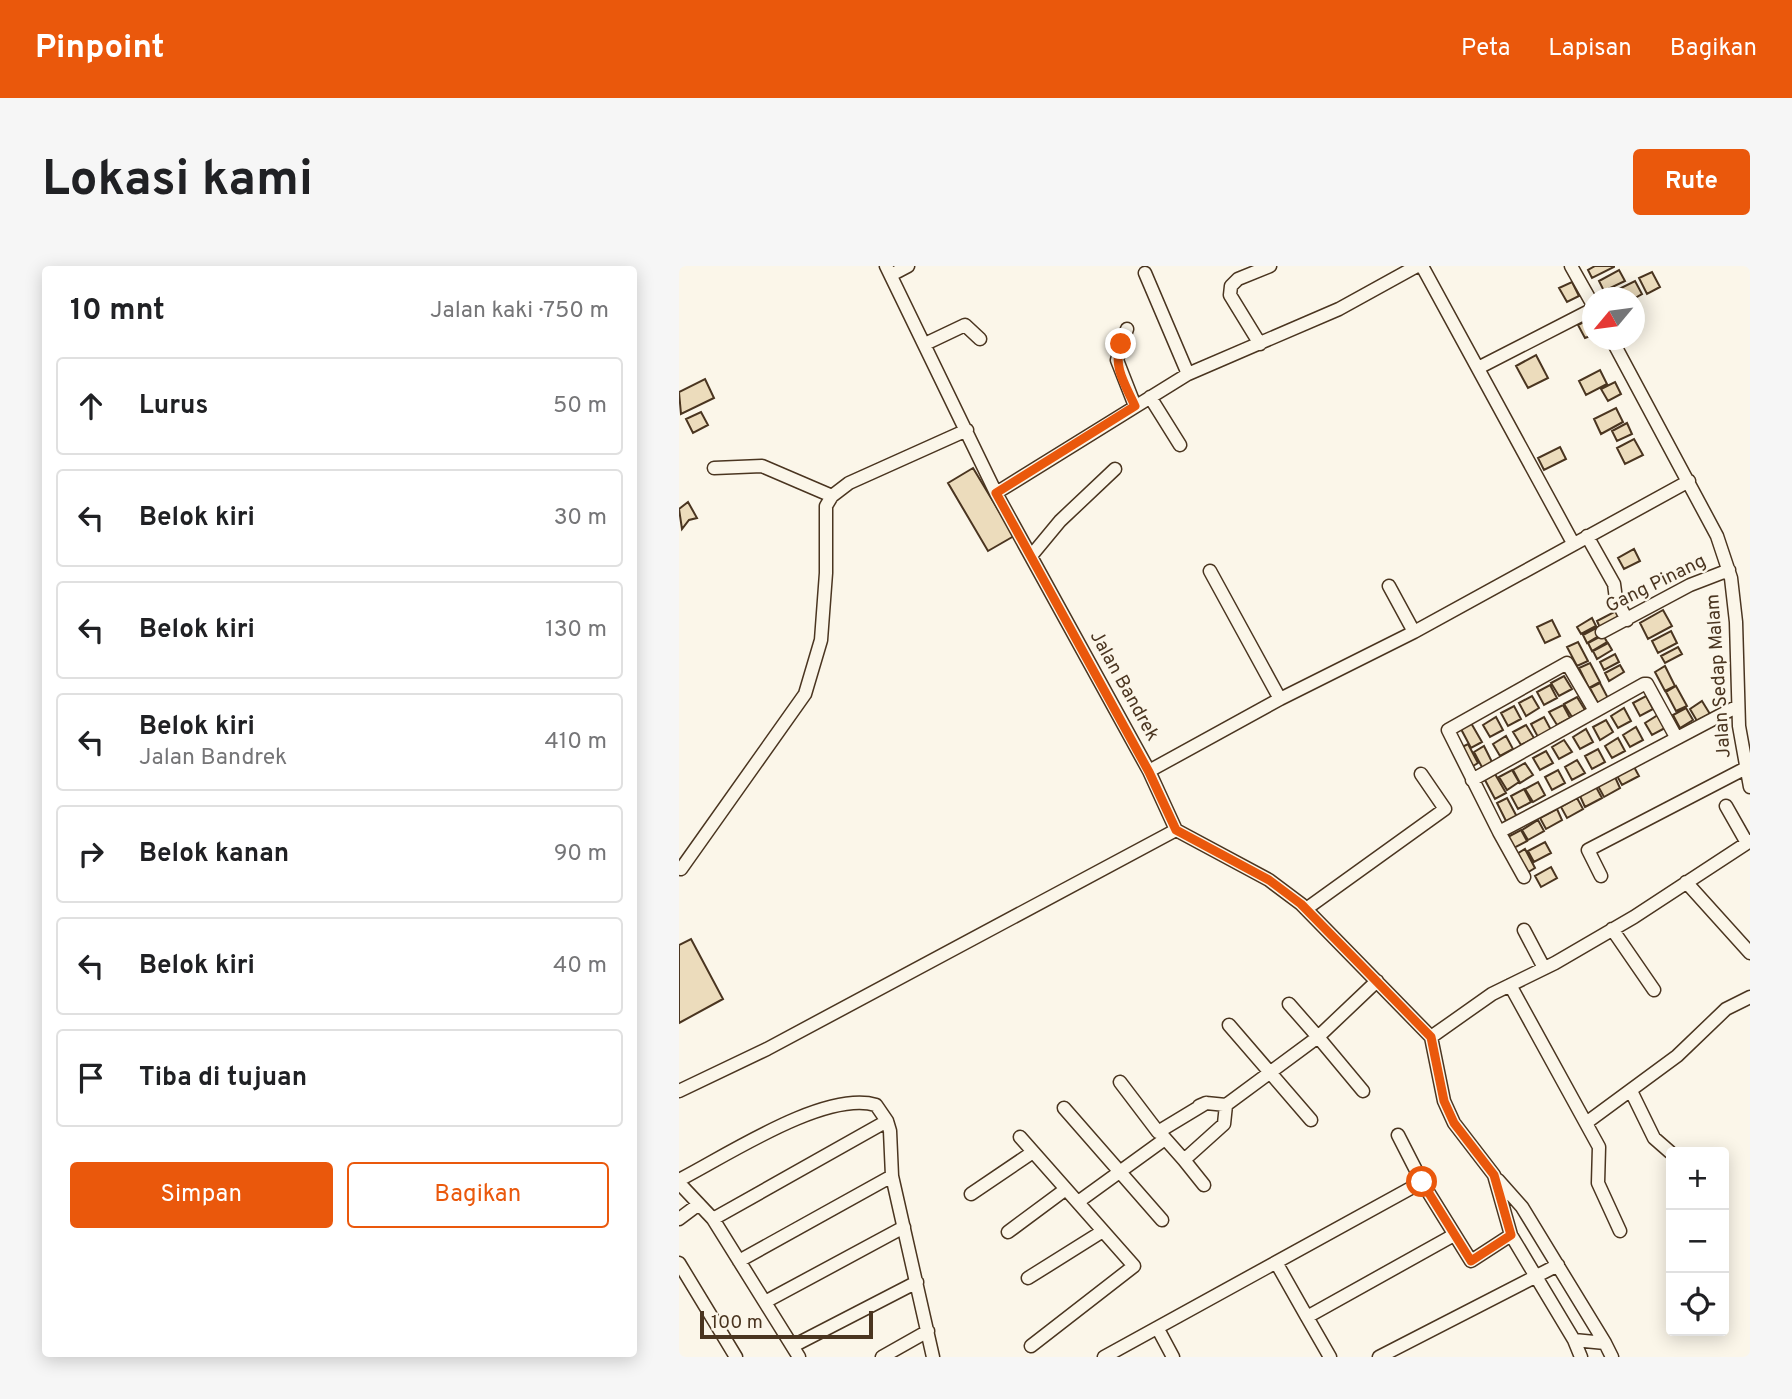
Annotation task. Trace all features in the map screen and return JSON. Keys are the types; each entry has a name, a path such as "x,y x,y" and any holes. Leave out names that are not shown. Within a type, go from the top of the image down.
{"street":[{"path":"889,271 908,266"},
{"path":"1260,344 1230,295 1231,286 1238,279 1270,266"},
{"path":"996,493 1188,374 1339,309 1417,266"},
{"path":"1422,266 1573,543"},
{"path":"1571,266 1582,287"},
{"name":"Jalan Bandrek","path":"889,271 996,493 1149,772 1176,830"},
{"path":"1146,273 1188,374"},
{"path":"1478,368 1582,313"},
{"path":"925,344 965,325 979,339"},
{"path":"1127,329 1117,360 1135,406"},
{"name":"Jalan Sedap Malam","path":"1617,350 1717,536 1728,570 1736,622 1738,706 1744,769 1750,787"},
{"path":"1150,397 1180,445"},
{"path":"681,869 805,694 821,640 826,573 826,506 832,496 849,483 967,430"},
{"path":"714,468 762,466 832,496"},
{"path":"1031,556 1060,521 1115,469"},
{"path":"1149,772 1280,699 1414,632 1689,481"},
{"path":"1587,536 1614,584 1616,599 1627,620"},
{"name":"Gang Pinang","path":"1602,632 1690,585 1728,570"},
{"path":"1210,571 1280,699"},
{"path":"1389,586 1414,632"},
{"path":"1524,877 1448,730 1563,664 1569,667 1595,711"},
{"path":"1472,780 1647,684 1675,737"},
{"path":"1499,832 1738,706"},
{"path":"1601,876 1588,850 1744,769"},
{"path":"1306,909 1445,809 1421,774"},
{"path":"1431,1037 1492,993 1544,968 1612,929 1749,843 1726,806"},
{"path":"679,1091 767,1049 1176,830 1269,880 1306,909 1431,1037 1444,1101 1454,1123 1522,1207 1612,1357"},
{"path":"1686,882 1750,953"},
{"path":"1612,929 1654,990"},
{"path":"1524,930 1544,968"},
{"path":"1078,1202 1202,1105 1226,1105 1318,1037 1377,981"},
{"path":"1510,985 1601,1155 1598,1183 1620,1231"},
{"path":"1585,1123 1677,1056 1726,1009 1750,997"},
{"path":"1289,1004 1363,1091"},
{"path":"1229,1025 1311,1120"},
{"path":"1120,1082 1204,1185"},
{"path":"1631,1091 1654,1138 1666,1148"},
{"path":"916,1282 796,1352 713,1219 679,1182 814,1110 866,1102 876,1105 890,1131 892,1176 933,1357"},
{"path":"1184,1160 1224,1124 1226,1105"},
{"path":"1064,1108 1162,1220"},
{"path":"713,1219 887,1121"},
{"path":"1398,1135 1422,1182 1471,1261 1511,1235"},
{"path":"1020,1137 1134,1266 1031,1346"},
{"path":"971,1195 1033,1152"},
{"path":"1494,1175 1511,1235 1574,1340 1581,1357"},
{"path":"739,1261 892,1176"},
{"path":"1104,1357 1422,1182"},
{"path":"1007,1231 1066,1189"},
{"path":"679,1219 699,1204"},
{"path":"765,1301 904,1227"},
{"path":"1028,1278 1103,1231"},
{"path":"1307,1317 1454,1235"},
{"path":"679,1263 736,1357"},
{"path":"1277,1264 1330,1357"},
{"path":"1379,1357 1558,1265"},
{"path":"1158,1329 1173,1357"},
{"path":"881,1357 928,1331"},
{"path":"1574,1340 1605,1343"}],"building":[{"path":"1595,266 1614,267 1592,278 1588,270"},
{"path":"1619,270 1625,281 1612,287 1602,287 1599,281"},
{"path":"1652,272 1660,287 1647,294 1639,278"},
{"path":"1635,281 1638,287 1623,287"},
{"path":"1572,282 1579,296 1567,302 1559,288"},
{"path":"1536,355 1548,378 1528,388 1516,366"},
{"path":"1600,370 1607,384 1586,395 1579,381"},
{"path":"705,379 714,398 681,414 679,392"},
{"path":"1615,382 1621,394 1608,401 1601,389"},
{"path":"1616,408 1623,422 1601,434 1594,419"},
{"path":"701,412 708,425 693,433 686,419"},
{"path":"1627,423 1632,434 1617,441 1612,431"},
{"path":"1634,439 1643,455 1625,464 1617,448"},
{"path":"1560,447 1566,459 1544,470 1538,458"},
{"path":"973,468 1014,536 988,551 948,483"},
{"path":"688,502 697,518 689,520 682,529 679,509"},
{"path":"1634,549 1640,561 1624,569 1618,558"},
{"path":"1663,610 1672,626 1648,639 1640,623"},
{"path":"1616,611 1621,620 1601,630 1597,621"},
{"path":"1592,618 1596,626 1581,634 1577,627"},
{"path":"1552,620 1560,636 1545,643 1537,627"},
{"path":"1598,627 1602,634 1587,643 1583,635"},
{"path":"1671,631 1677,643 1658,653 1652,641"},
{"path":"1603,635 1607,642 1592,651 1588,643"},
{"path":"1578,642 1588,661 1577,666 1567,647"},
{"path":"1608,643 1612,650 1597,659 1593,651"},
{"path":"1678,647 1682,654 1665,663 1661,656"},
{"path":"1615,654 1619,662 1604,670 1600,662"},
{"path":"1590,663 1600,682 1589,688 1579,668"},
{"path":"1620,665 1624,672 1609,681 1605,673"},
{"path":"1665,666 1675,686 1665,691 1655,672"},
{"path":"1564,676 1572,689 1559,696 1551,683"},
{"path":"1600,683 1610,702 1600,707 1590,688"},
{"path":"1550,685 1557,698 1544,705 1537,692"},
{"path":"1676,686 1687,706 1676,711 1666,692"},
{"path":"1532,696 1539,708 1526,716 1519,703"},
{"path":"1646,696 1653,709 1640,716 1633,703"},
{"path":"1577,697 1585,710 1572,717 1564,704"},
{"path":"1702,701 1710,714 1697,721 1690,709"},
{"path":"1563,705 1570,718 1557,725 1549,712"},
{"path":"1514,706 1521,719 1508,726 1501,713"},
{"path":"1624,708 1631,721 1618,728 1611,716"},
{"path":"1686,708 1693,720 1680,728 1673,715"},
{"path":"1658,715 1665,728 1652,735 1645,723"},
{"path":"1496,717 1503,730 1490,737 1483,725"},
{"path":"1544,717 1551,730 1538,737 1531,724"},
{"path":"1606,720 1613,732 1600,740 1593,727"},
{"path":"1471,723 1482,742 1471,748 1461,729"},
{"path":"1526,725 1534,738 1521,745 1513,732"},
{"path":"1636,727 1643,740 1630,747 1623,735"},
{"path":"1586,729 1593,742 1580,749 1573,737"},
{"path":"1506,736 1513,749 1500,756 1493,744"},
{"path":"1618,738 1625,751 1612,758 1605,746"},
{"path":"1564,740 1572,752 1559,759 1552,747"},
{"path":"1468,744 1478,763 1468,769 1458,749"},
{"path":"1484,746 1494,766 1484,771 1474,752"},
{"path":"1598,749 1605,762 1592,769 1585,756"},
{"path":"1546,751 1553,763 1540,770 1533,758"},
{"path":"1577,760 1585,773 1572,780 1565,767"},
{"path":"1525,763 1533,775 1520,783 1513,770"},
{"path":"1633,765 1639,776 1622,785 1616,774"},
{"path":"1512,770 1519,782 1507,790 1499,777"},
{"path":"1558,770 1565,783 1552,790 1545,777"},
{"path":"1495,774 1506,793 1495,799 1485,780"},
{"path":"1615,777 1620,788 1604,797 1598,786"},
{"path":"1538,782 1545,795 1533,802 1525,789"},
{"path":"1596,787 1602,798 1585,807 1580,796"},
{"path":"1524,789 1531,802 1518,809 1511,796"},
{"path":"1507,798 1517,817 1507,823 1497,803"},
{"path":"1577,798 1583,809 1567,818 1561,807"},
{"path":"1557,809 1562,820 1546,829 1540,818"},
{"path":"1538,820 1544,831 1528,840 1522,830"},
{"path":"1521,830 1527,841 1510,850 1504,839"},
{"path":"1545,842 1551,853 1534,862 1528,851"},
{"path":"1525,849 1535,868 1525,874 1515,855"},
{"path":"1551,867 1557,878 1541,887 1535,876"},
{"path":"691,939 723,999 679,1023 679,945"}],"route":[{"path":"1121,344 1117,353 1118,368 1135,406 996,493 1149,772 1176,830 1269,880 1301,904 1431,1037 1444,1101 1454,1123 1494,1175 1511,1235 1471,1261 1422,1182"}]}
